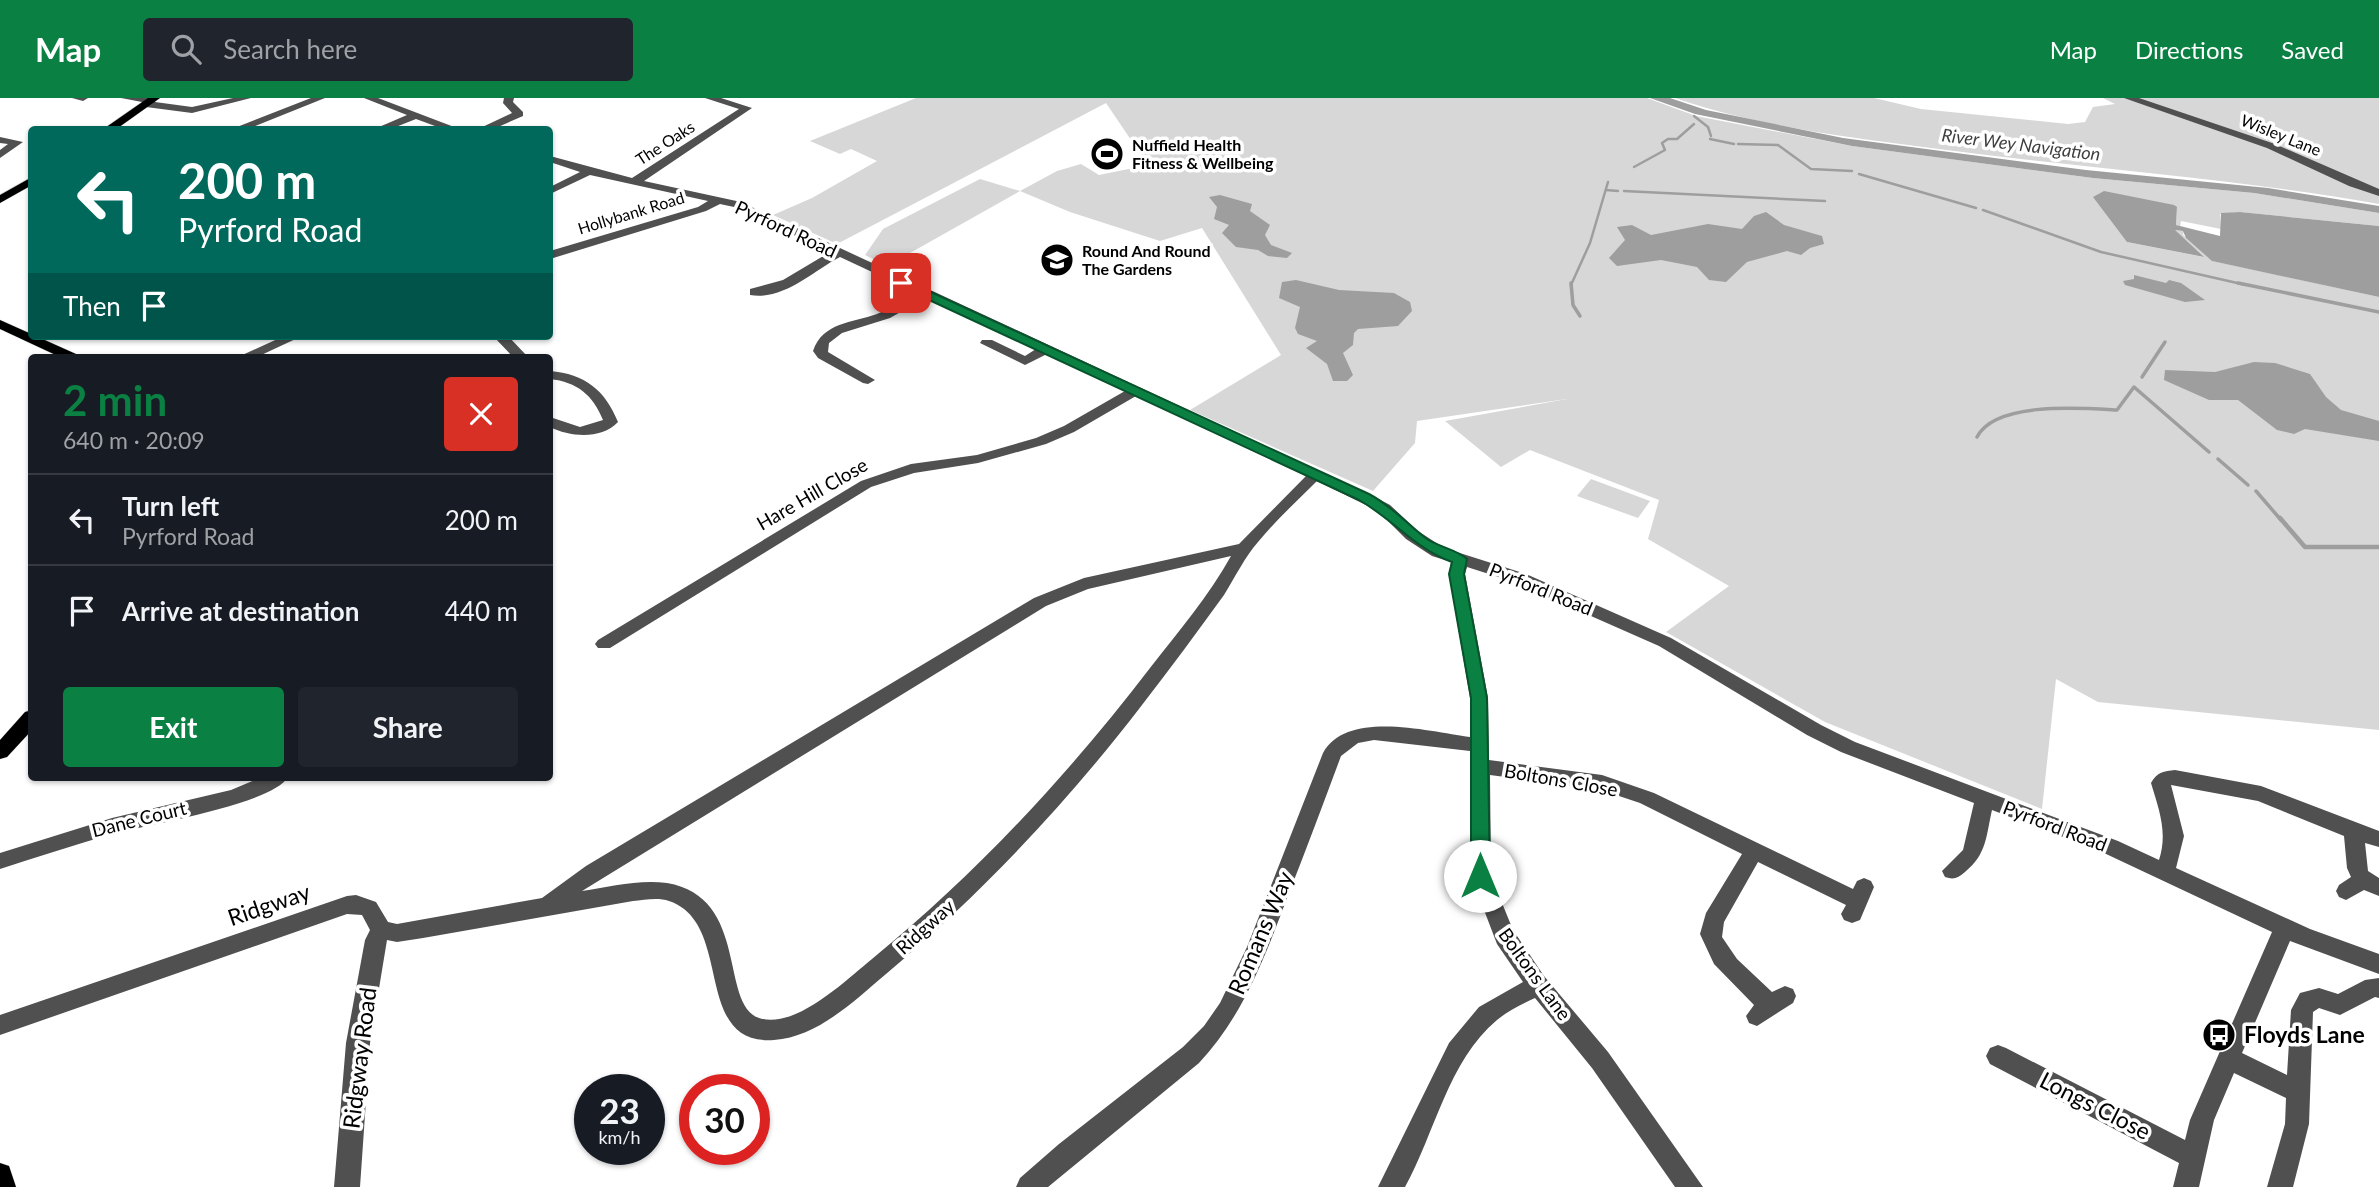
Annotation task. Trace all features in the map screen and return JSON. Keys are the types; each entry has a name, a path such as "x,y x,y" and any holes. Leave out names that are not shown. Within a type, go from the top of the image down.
{"main road":[{"path":"113,126 151,101"},
{"path":"0,200 28,182"},
{"path":"0,324 28,337"},
{"path":"34,340 65,354"},
{"path":"0,752 26,723"}],"street":[{"path":"77,98 83,98"},
{"path":"126,98 192,110 246,98"},
{"path":"246,126 320,98"},
{"path":"369,98 446,126"},
{"name":"The Oaks","path":"636,181 751,105 710,98"},
{"name":"Wisley Lane","path":"2129,98 2272,146 2353,184 2379,193"},
{"path":"490,126 519,114 504,100"},
{"path":"387,126 416,115"},
{"path":"0,140 18,142 0,155"},
{"name":"Pyrford Road","path":"553,160 590,171 720,199 772,220 837,253 1384,508 1422,542 1438,552 1520,578 1636,629 1695,658 1814,730 1848,747 2060,827 2165,870 2285,928 2379,964"},
{"path":"553,190 590,171"},
{"name":"Hollybank Road","path":"553,254 702,209 720,199"},
{"path":"746,293 769,290 801,277 837,253"},
{"path":"875,380 823,355 820,351 822,343 835,331 888,314 925,293"},
{"path":"252,354 285,340"},
{"path":"504,340 518,354"},
{"path":"987,343 1025,361 1046,349"},
{"path":"553,376 573,379 593,390 605,404 611,422 601,428 579,432 553,423"},
{"name":"Hare Hill Close","path":"604,644 866,484 911,469 978,459 1041,440 1069,429 1135,391"},
{"name":"Ridgway","path":"0,1025 336,908 356,904 369,908 381,930 391,933 549,903 652,891 680,896 699,910 715,932 730,1002 740,1020 762,1030 779,1029 811,1017 856,986 916,937 1031,824 1134,702 1245,548 1315,475"},
{"name":"Ridgway","path":"549,903 639,844 972,640 1040,602 1084,584 1245,548"},
{"name":"Boltons Lane","path":"1460,559 1457,574 1479,698 1480,876 1504,937 1538,985 1600,1060 1690,1187"},
{"path":"0,734 26,723"},
{"name":"Romans Way","path":"1031,1186 1068,1152 1191,1055 1212,1033 1241,985 1333,753 1341,744 1361,734 1374,733 1480,756"},
{"name":"Boltons Close","path":"1480,756 1602,783 1647,798 1858,901"},
{"path":"2165,870 2176,843 2174,823 2161,783 2166,778 2175,777 2262,794 2352,831 2379,839"},
{"name":"Dane Court","path":"0,861 79,834 233,797 262,788 272,781"},
{"path":"1952,871 1972,854 1985,800"},
{"path":"2352,831 2356,841 2355,869 2363,886"},
{"path":"1754,851 1714,919 1711,939 1726,960 1771,1006"},
{"path":"2186,1187 2203,1120 2285,928"},
{"name":"Ridgway Road","path":"347,1187 358,1043 376,940 381,930"},
{"path":"1391,1187 1445,1075 1476,1027 1502,1004 1538,985"},
{"path":"2280,1187 2297,1124 2302,1010 2306,1002 2319,998 2340,1005 2373,987 2379,988"},
{"name":"Longs Close","path":"1998,1056 2192,1157"},
{"path":"2230,1059 2300,1093"}],"shaded area":[{"path":"916,98 1647,98 1696,116 1852,146 2093,178 2254,193 2379,213 2379,226 2240,212 2220,214 2221,229 2181,221 2180,227 2176,225 2177,207 2127,242 2203,257 2174,230 2184,231 2183,235 2213,261 2379,297 2379,730 2098,702 2056,679 2042,809 1825,722 1666,632 1729,586 1648,539 1659,500 1530,450 1501,467 1445,421 1567,399 1417,421 1415,443 1373,491 1190,410 1281,355 1202,228 1160,241 1070,212 1020,191 1057,171 1081,164 1099,175 1148,165 1106,103 837,244 773,215 812,198 877,161 851,149 840,154 810,141"},
{"path":"1650,98 1670,98 1706,110 1843,138 2086,170 2268,188 2379,206 2379,213 2254,193 2093,178 1852,146 1695,114"},
{"path":"1675,98 1874,98 1921,109 2068,124 2085,122 2093,107 2115,104 2103,98 2379,98 2379,204 2268,187 1834,135 1738,116"},
{"path":"980,179 1020,191 887,266 865,255 883,229"},
{"path":"2104,191 2174,205 2177,207 2176,225 2220,236 2221,213 2240,212 2379,226 2379,297 2212,261 2186,238 2183,231 2175,230 2204,257 2127,242 2093,197"},
{"path":"1220,195 1252,204 1250,211 1270,225 1265,235 1271,245 1292,253 1287,258 1268,256 1258,250 1236,247 1222,233 1229,225 1214,219 1217,207 1209,197"},
{"path":"1766,212 1784,225 1822,236 1824,244 1810,248 1801,255 1787,251 1747,262 1726,282 1709,280 1697,267 1661,260 1617,266 1609,258 1625,240 1617,227 1632,225 1651,235 1708,224 1742,229 1754,216"},
{"path":"2134,275 2166,283 2169,280 2181,283 2205,300 2185,302 2125,285 2123,281 2134,279"},
{"path":"1296,280 1339,290 1394,293 1410,302 1412,311 1398,326 1358,329 1354,333 1353,345 1343,353 1353,375 1347,381 1333,381 1327,364 1306,348 1317,341 1298,334 1295,328 1300,307 1279,298 1282,282"},
{"path":"2254,362 2275,363 2310,374 2326,397 2341,410 2379,421 2379,441 2305,429 2294,434 2277,430 2238,400 2209,400 2164,380 2165,370 2215,372"},
{"path":"1591,479 1650,501 1638,518 1577,496"}],"waterway":[{"path":"1694,116 1708,127 1711,136"},
{"path":"1634,167 1665,150 1662,143 1668,139 1677,139 1694,124"},
{"path":"1710,139 1734,144"},
{"path":"1738,144 1778,145 1811,169 1852,171"},
{"path":"1859,174 1976,208"},
{"path":"1571,285 1590,243 1608,182"},
{"path":"1606,190 1618,191"},
{"path":"1624,191 1825,201"},
{"path":"1983,210 2101,252 2246,285"},
{"path":"2238,283 2379,312"},
{"path":"1571,285 1573,305 1580,316"},
{"path":"2142,377 2165,342"},
{"path":"1977,437 1987,425 2020,412 2062,408 2117,410 2134,387 2209,452"},
{"path":"2218,459 2248,485"},
{"path":"2256,491 2281,520"},
{"path":"2280,518 2305,547 2379,547"}],"place":[{"name":"Nuffield Health Fitness & Wellbeing","path":"1107,154"},
{"name":"Round And Round The Gardens","path":"1057,260"},
{"name":"Floyds Lane","path":"2219,1035"}],"route":[{"path":"901,283 1364,497 1384,508 1422,542 1438,552 1460,559 1457,574 1479,698 1480,876"}],"water label":[{"name":"River Wey Navigation","path":"2021,145"}]}
